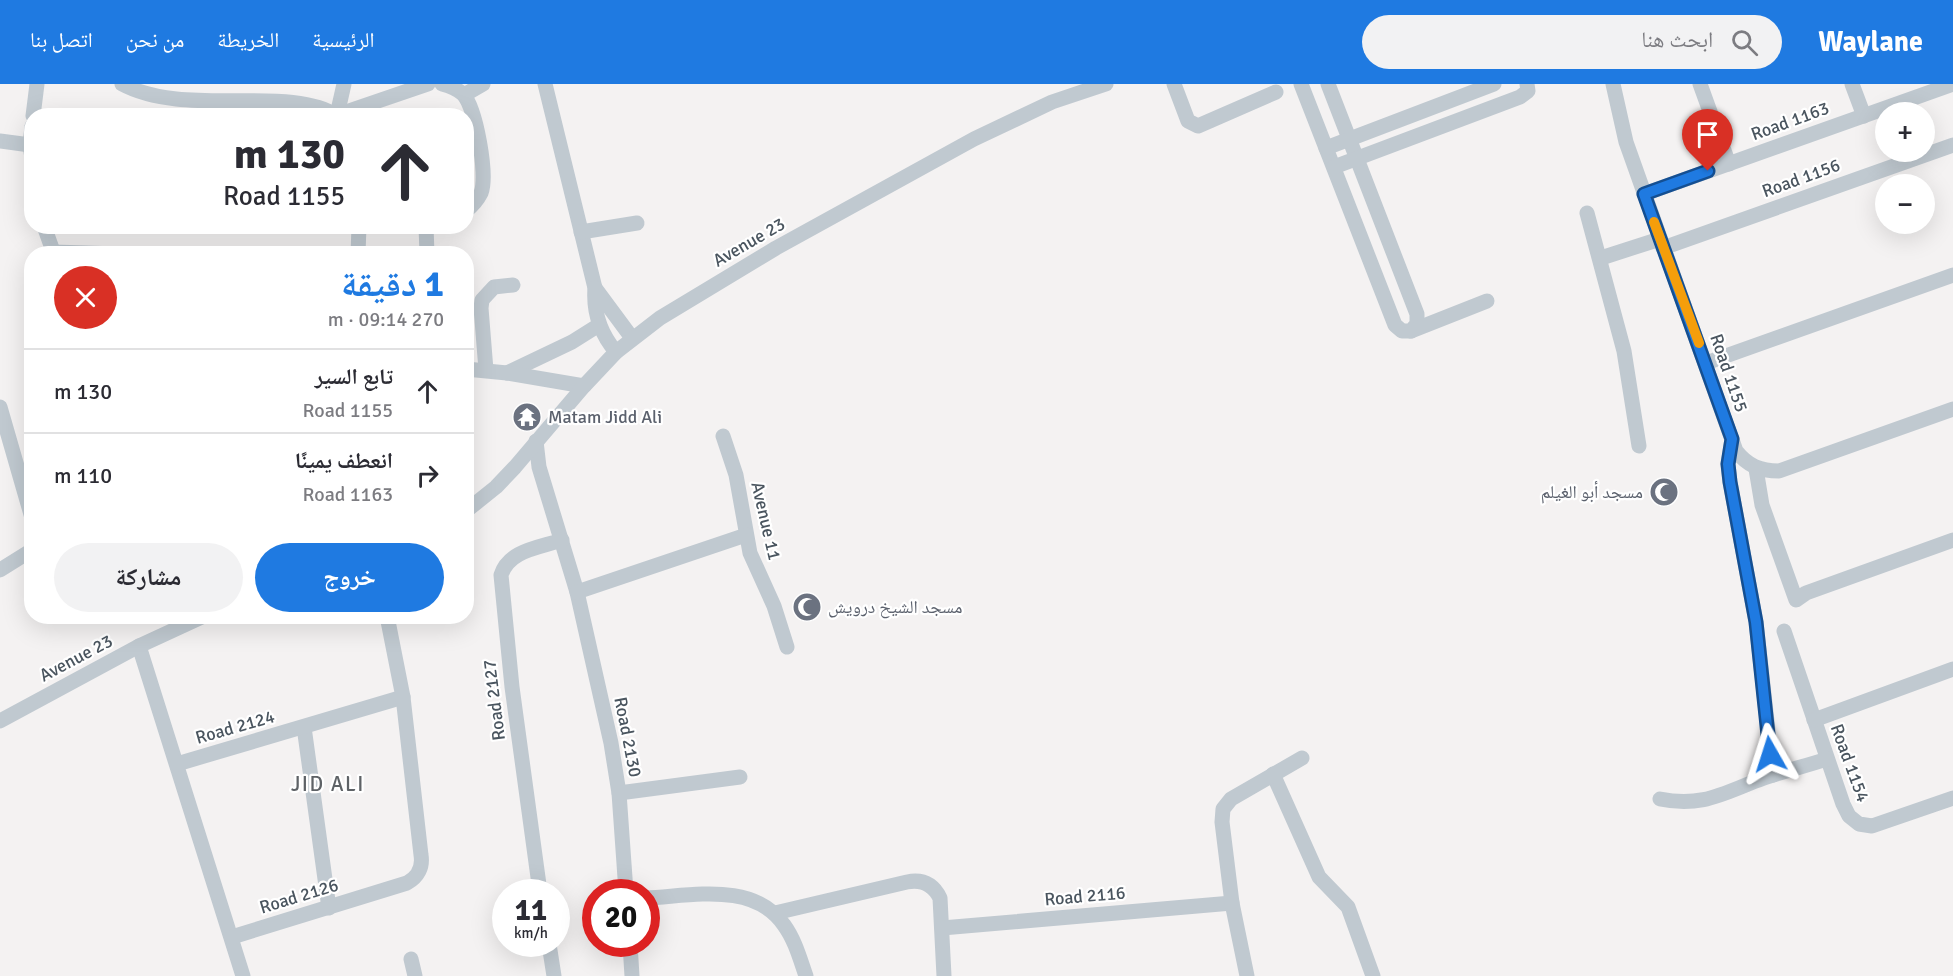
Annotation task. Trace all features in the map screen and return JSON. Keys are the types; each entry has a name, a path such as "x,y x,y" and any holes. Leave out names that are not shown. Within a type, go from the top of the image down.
{"street":[{"path":"34,108 37,84"},
{"path":"122,84 148,94 286,87 328,108"},
{"path":"339,108 344,84"},
{"path":"358,108 428,84"},
{"path":"442,84 452,87 464,96 469,108"},
{"path":"464,96 483,84"},
{"path":"545,84 595,288 595,307 599,325 616,351"},
{"name":"Avenue 23","path":"474,505 496,487 515,467 616,351 660,318 776,248 974,139 1052,102 1106,84"},
{"path":"1174,84 1188,121 1198,126 1276,92"},
{"path":"1302,84 1395,326 1402,331 1411,331 1487,301"},
{"path":"1328,84 1418,319 1415,328 1411,331"},
{"path":"1326,148 1494,84"},
{"path":"1334,167 1520,97 1527,91 1527,84"},
{"name":"Road 1155","path":"1613,84 1626,141 1736,451 1745,462 1756,469"},
{"path":"1701,84 1729,164"},
{"path":"1852,84 1864,116"},
{"name":"Road 1163","path":"1644,194 1953,84"},
{"path":"1433,107 1441,127"},
{"path":"474,122 479,135 483,171 481,192 474,201"},
{"path":"0,141 24,150"},
{"name":"Road 1156","path":"1601,258 1661,243 1953,146"},
{"path":"1587,213 1601,258 1624,351 1640,446"},
{"path":"581,232 637,223"},
{"path":"1371,264 1394,255"},
{"path":"1706,363 1953,275"},
{"path":"486,370 482,300 494,287 513,285"},
{"path":"595,288 632,338"},
{"path":"507,373 572,342 599,325"},
{"path":"474,369 584,386"},
{"path":"0,407 3,435 24,495"},
{"path":"1953,409 1779,471 1756,469 1762,505 1796,600 1806,593 1953,540"},
{"name":"Avenue 11","path":"723,436 736,475 750,553 774,606 788,647"},
{"path":"1732,439 1728,464 1730,482 1756,622 1773,775"},
{"name":"Road 2130","path":"537,441 539,467 577,592 611,742 619,794 625,879"},
{"path":"515,467 547,491"},
{"path":"577,592 746,535"},
{"name":"Road 2127","path":"538,879 512,687 501,575 510,558 562,540"},
{"path":"0,570 24,555"},
{"name":"Avenue 23","path":"0,721 139,646 187,624"},
{"name":"Road 2126","path":"232,937 407,883 413,880 421,868 422,855 403,697 389,624"},
{"name":"Road 1154","path":"1785,631 1848,816 1859,824 1872,826 1953,798"},
{"path":"139,646 243,976"},
{"name":"Road 1154","path":"1814,720 1953,669"},
{"name":"Road 2124","path":"177,764 403,697"},
{"path":"304,727 328,908"},
{"path":"1247,976 1232,903 1222,815 1226,803 1302,758"},
{"path":"1660,798 1693,803 1709,800 1773,775 1827,759"},
{"path":"1273,774 1319,877 1348,907 1373,976"},
{"path":"619,794 740,777"},
{"path":"775,913 915,881 923,882 936,890 940,898 944,976"},
{"path":"660,898 734,895 748,898 775,913 793,941 806,976"},
{"name":"Road 2116","path":"942,928 1232,903"},
{"path":"551,957 554,976"},
{"path":"631,957 632,976"},
{"path":"411,959 415,976"}],"slow traffic":[{"path":"1654,222 1699,343"}],"place":[{"name":"Matam Jidd Ali","path":"527,417"},
{"name":"مسجد أبو الغيلم","path":"1664,492"},
{"name":"مسجد الشيخ درويش","path":"807,607"}],"district":[{"name":"JID ALI","path":"328,784"}],"route":[{"path":"1708,171 1644,194 1732,439 1728,464 1730,482 1756,622 1770,754"}]}
